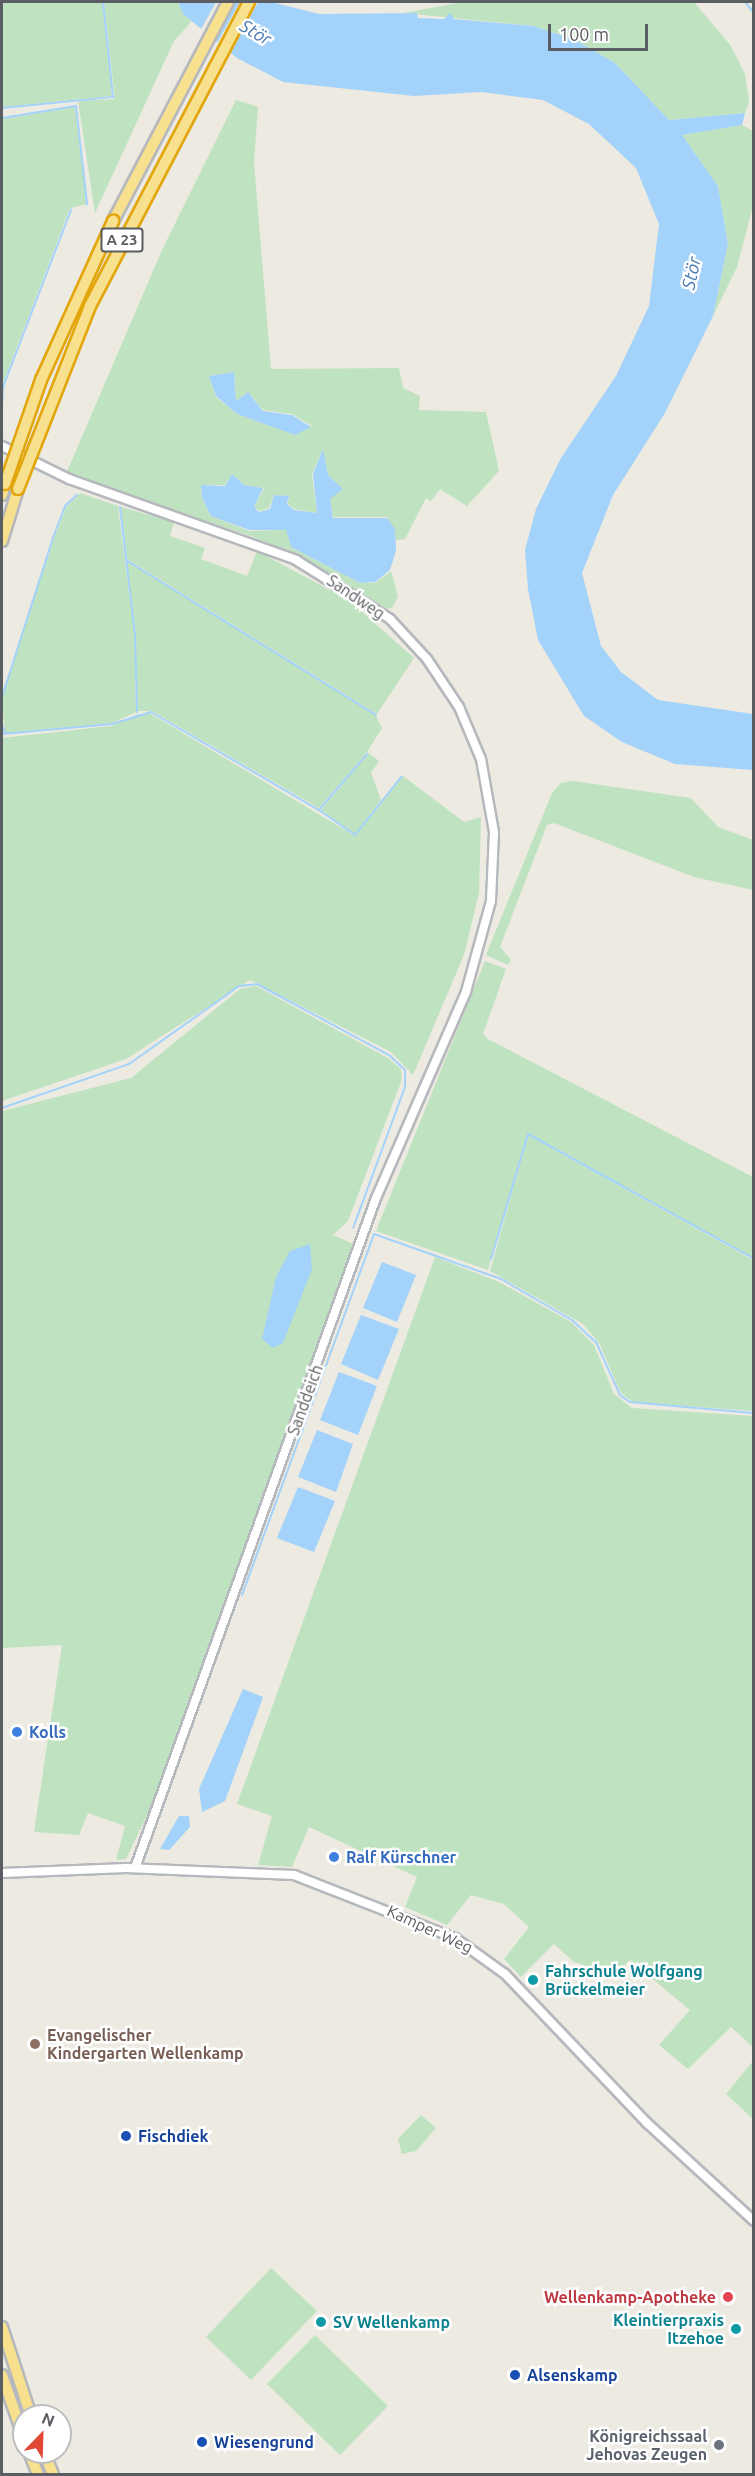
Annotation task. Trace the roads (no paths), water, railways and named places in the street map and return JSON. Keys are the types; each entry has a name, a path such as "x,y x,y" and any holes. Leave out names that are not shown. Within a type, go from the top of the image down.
{"highway":[{"name":"A 23","path":"3,489 75,298 228,2"},
{"name":"A 23","path":"2,541 18,489 90,306 249,2"},
{"path":"2,2327 27,2404"},
{"path":"2,2375 12,2404"}],"street":[{"name":"Sandweg","path":"2,446 69,479 296,560 359,596 416,646 459,707 488,792 494,872 484,935"},
{"name":"Sanddeich","path":"135,1868 376,1198 466,992 484,935"},
{"name":"Kamper Weg","path":"2,1874 135,1868 308,1878 462,1941 505,1974 647,2123 753,2221"}],"water":[{"name":"Stör","path":"178,2 271,2 319,14 417,13 418,18 444,19 450,13 454,19 533,26 573,39 615,63 669,120 745,113 742,125 682,135 718,186 728,244 713,316 665,413 613,495 582,573 601,646 621,672 658,700 753,714 753,770 675,764 622,742 584,716 538,640 528,589 525,550 536,509 561,458 616,376 649,306 659,224 636,168 589,124 543,100 481,92 414,96 283,82 237,58 183,14"},
{"path":"234,372 236,401 248,392 263,411 292,415 311,427 295,435 237,414 216,396 209,376"},
{"path":"323,449 328,475 343,489 330,499 333,518 387,518 395,529 396,551 390,570 375,582 360,583 291,547 286,530 249,530 211,516 202,498 201,485 225,486 232,474 244,485 263,488 254,507 259,512 270,509 274,495 289,496 287,504 294,510 317,513 313,474"},
{"path":"310,1244 312,1269 283,1343 273,1348 262,1339 276,1277 290,1251"},
{"path":"382,1262 416,1275 397,1322 363,1308"},
{"path":"361,1315 399,1329 378,1380 341,1364"},
{"path":"339,1372 377,1386 358,1435 320,1420"},
{"path":"317,1430 353,1444 336,1492 298,1477"},
{"path":"298,1487 335,1501 314,1552 277,1538"},
{"path":"243,1689 263,1697 225,1801 202,1812 199,1789"},
{"path":"179,1816 189,1816 190,1827 169,1850 160,1849"}],"waterway":[{"path":"2,108 113,97 103,2"},
{"path":"745,2 754,13"},
{"path":"2,118 76,106 87,204"},
{"path":"2,406 3,387 71,210"},
{"path":"2,421 2,431"},
{"path":"2,697 54,535 65,506 77,495"},
{"path":"120,507 135,634 137,712"},
{"path":"126,560 376,715"},
{"path":"2,734 112,724 151,712 319,810 367,754"},
{"path":"2,724 5,734"},
{"path":"319,810 355,835 402,776"},
{"path":"2,1108 129,1064 239,986 257,984 389,1055 405,1070 405,1087 353,1228"},
{"path":"491,1259 528,1134 754,1259"},
{"path":"242,1595 374,1234 501,1279 572,1320 596,1342 620,1395 630,1402 754,1413"}],"place":[{"name":"Kolls","path":"17,1732"},
{"name":"Ralf Kürschner","path":"334,1857"},
{"name":"Fahrschule Wolfgang Brückelmeier","path":"533,1980"},
{"name":"Evangelischer Kindergarten Wellenkamp","path":"35,2044"},
{"name":"Fischdiek","path":"126,2136"},
{"name":"Wellenkamp-Apotheke","path":"728,2297"},
{"name":"SV Wellenkamp","path":"321,2322"},
{"name":"Kleintierpraxis Itzehoe","path":"736,2329"},
{"name":"Alsenskamp","path":"515,2375"},
{"name":"Wiesengrund","path":"202,2442"},
{"name":"Königreichssaal Jehovas Zeugen","path":"719,2445"}]}
